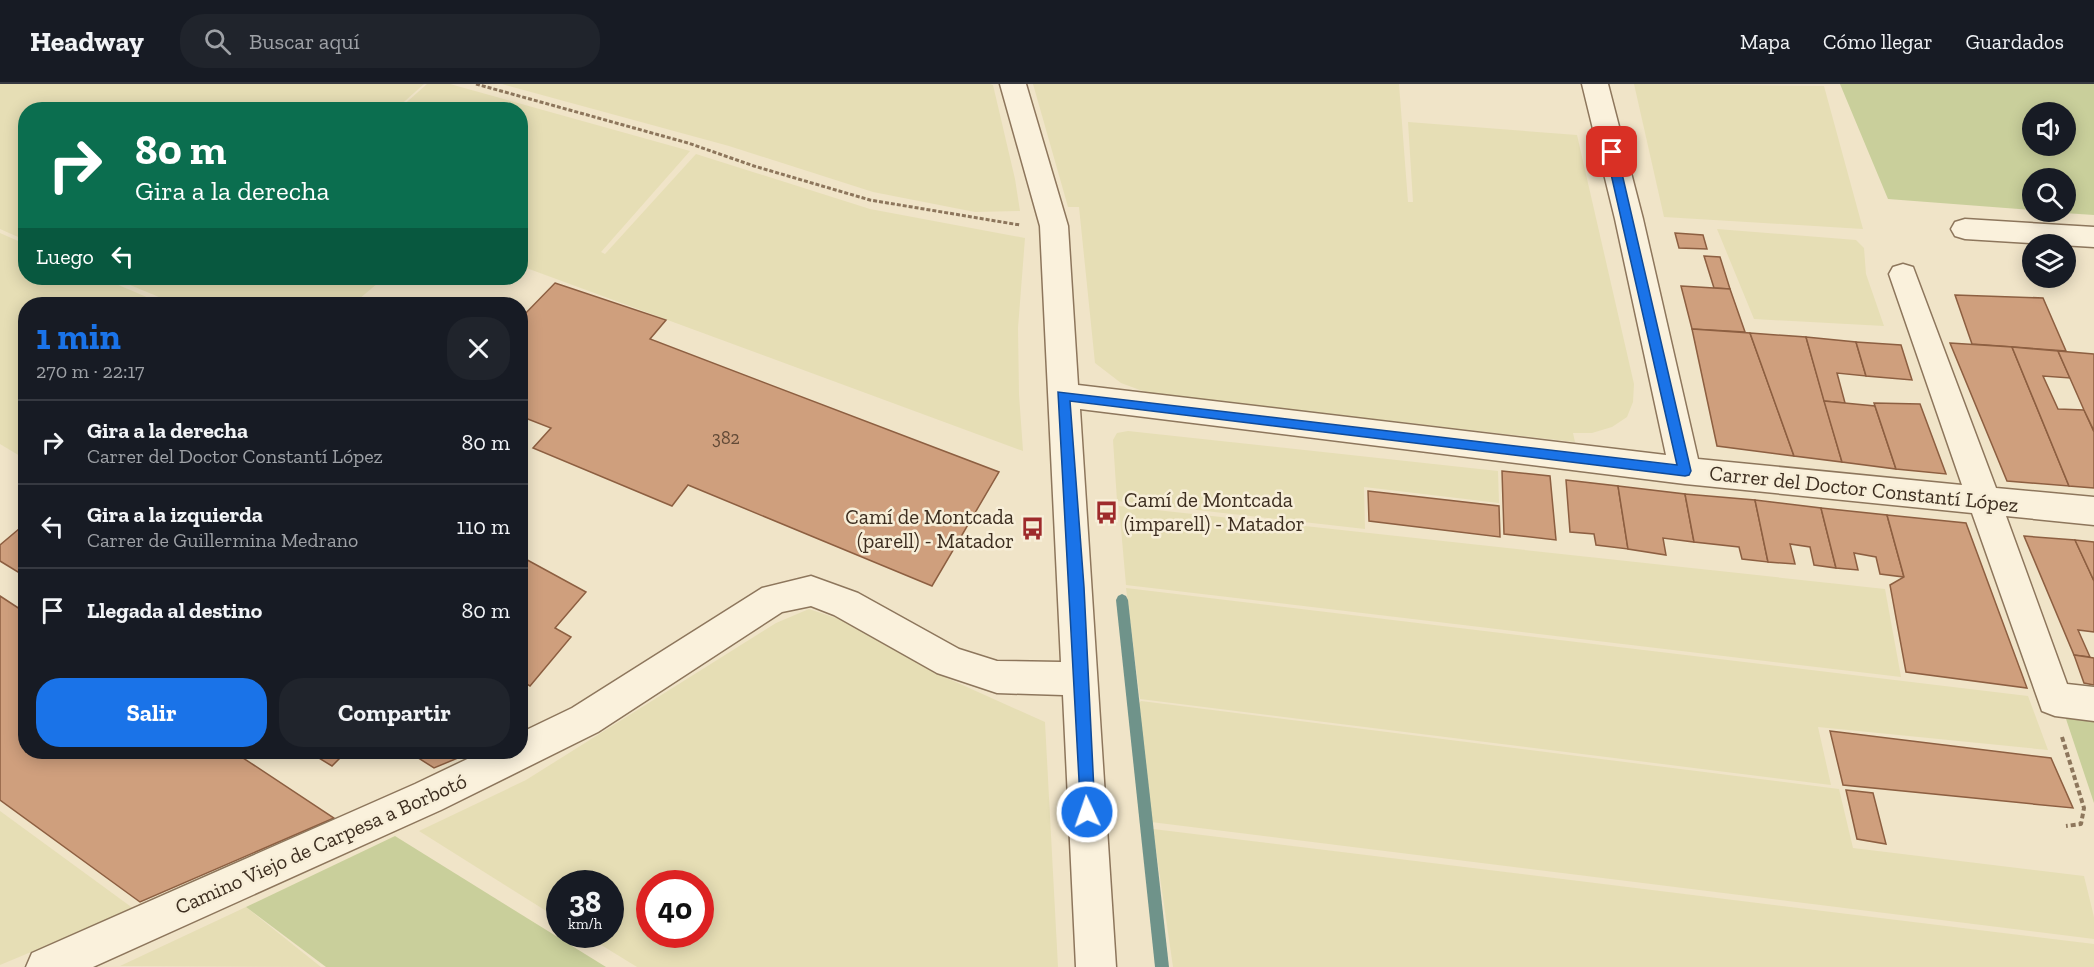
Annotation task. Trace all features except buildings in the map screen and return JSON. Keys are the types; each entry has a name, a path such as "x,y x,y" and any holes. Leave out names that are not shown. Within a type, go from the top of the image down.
{"street":[{"path":"1013,84 1054,226 1077,587 1079,679 1096,967"},
{"path":"1595,84 1629,219 1685,471"},
{"path":"1965,229 2094,237"},
{"path":"1903,274 2055,699 2094,704"},
{"name":"Carrer del Doctor Constantí López","path":"1063,395 1685,471 2094,511"},
{"name":"Camino Viejo de Carpesa a Borbotó","path":"528,748 585,720 774,599 811,591 846,604 950,662 997,677 1079,679"},
{"name":"Camino Viejo de Carpesa a Borbotó","path":"46,967 428,797 505,759"}],"path":[{"path":"476,84 688,143 754,166 870,200 968,218 1031,226 1054,226"},
{"path":"2055,699 2054,710 2084,808 2081,824 2066,825"}],"shaded area":[{"path":"0,84 424,84 404,102 18,102 18,237 0,229"},
{"path":"427,84 450,84 514,102 407,102"},
{"path":"502,84 990,84 993,85 1015,179 1020,211 975,212 873,192 729,146"},
{"path":"1033,84 1399,84 1408,202 1413,202 1408,122 1577,135 1634,384 1633,402 1627,417 1612,427 1592,433 1573,433 1575,442 1148,393 1121,383 1095,363 1079,207 1068,207"},
{"path":"1634,84 1824,86 1863,229 1664,217"},
{"path":"528,106 690,151 601,252 605,254 696,154 870,209 1025,238 1018,328 1023,451 528,269"},
{"path":"1717,229 1856,240 1864,248 1866,274 1884,326 1754,319"},
{"path":"0,233 18,241 18,285 118,285 147,297 18,297 18,455 0,444"},
{"path":"130,285 376,285 361,297 159,297"},
{"path":"1128,431 1498,471 1499,503 1364,487 1365,529 1117,501 1113,440 1117,433"},
{"path":"1119,506 1885,589 1901,677 1126,585"},
{"path":"1126,588 2028,696 2048,750 1818,727 1831,785 1140,699"},
{"path":"809,609 839,619 885,640 938,674 1045,722 1058,967 637,967 606,948 624,948 624,870 546,870 546,911 419,831 526,780 776,623"},
{"path":"1141,701 1839,789 1853,848 2084,876 2094,917 2094,939 1151,822 1138,704"},
{"path":"0,811 134,909 0,965"},
{"path":"1153,829 2094,944 2094,967 1173,967"},
{"path":"246,907 321,967 120,966"}],"green space":[{"path":"1840,84 2094,84 2094,215 2076,214 2076,168 2022,168 2022,209 1888,199"},
{"path":"2063,710 2094,713 2094,803"},
{"path":"395,836 546,930 546,948 575,948 606,967 326,967 246,907"}],"waterway":[{"path":"1122,600 1162,967"}],"place":[{"name":"Camí de Montcada (imparell) - Matador","path":"1106,512"},
{"name":"Camí de Montcada (parell) - Matador","path":"1032,529"}],"route":[{"path":"1087,812 1079,679 1077,587 1065,452 1063,395 1685,471 1612,152"}]}
